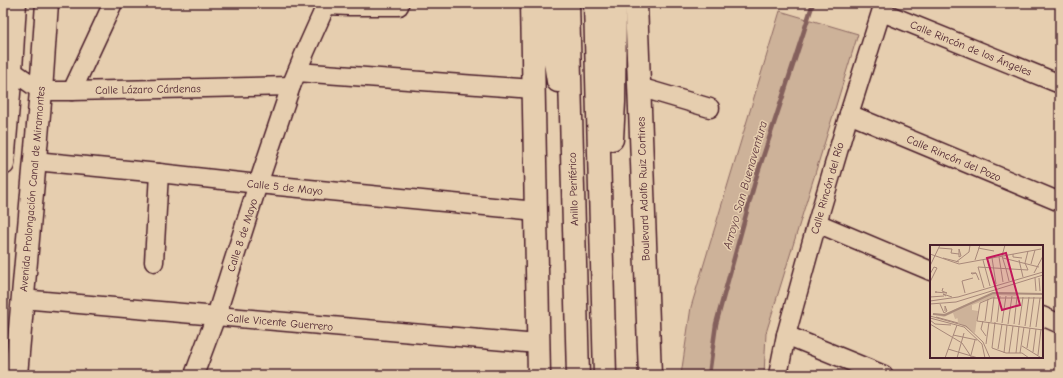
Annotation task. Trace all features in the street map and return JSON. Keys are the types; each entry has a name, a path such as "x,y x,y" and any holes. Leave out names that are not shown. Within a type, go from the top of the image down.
{"main road":[{"path":"3,164 7,68 15,3"},
{"name":"Avenida Prolongación Canal de Miramontes","path":"16,375 41,91 47,3"},
{"path":"532,3 539,375"},
{"path":"550,3 553,50 557,79 563,112 572,144"},
{"name":"Anillo Periférico","path":"568,3 578,375"},
{"path":"596,3 605,375"},
{"path":"601,209 613,127 615,3"},
{"name":"Boulevard Adolfo Ruiz Cortines","path":"636,3 650,375"}],"street":[{"path":"72,91 112,3"},
{"path":"327,4 349,6 399,6"},
{"name":"Calle 8 de Mayo","path":"194,375 216,316 258,184 294,79 327,4"},
{"name":"Calle Rincón de los Ángeles","path":"883,7 1060,84"},
{"name":"Calle Rincón del Río","path":"778,375 786,335 817,223 849,114 883,7"},
{"path":"7,68 41,91"},
{"name":"Calle Lázaro Cárdenas","path":"41,91 72,91 294,79 533,89"},
{"path":"639,87 710,108"},
{"name":"Calle Rincón del Pozo","path":"849,114 1060,202"},
{"name":"Calle 5 de Mayo","path":"34,161 536,211"},
{"path":"154,262 159,173"},
{"path":"817,223 930,271"},
{"name":"Calle Vicente Guerrero","path":"22,299 538,344"},
{"path":"1043,316 1060,324"},
{"path":"786,335 884,375"}],"shaded area":[{"path":"780,11 858,34 766,333 764,375 681,375 691,307"}],"waterway":[{"name":"Arroyo San Buenaventura","path":"709,375 716,324 756,178 813,3"}]}
